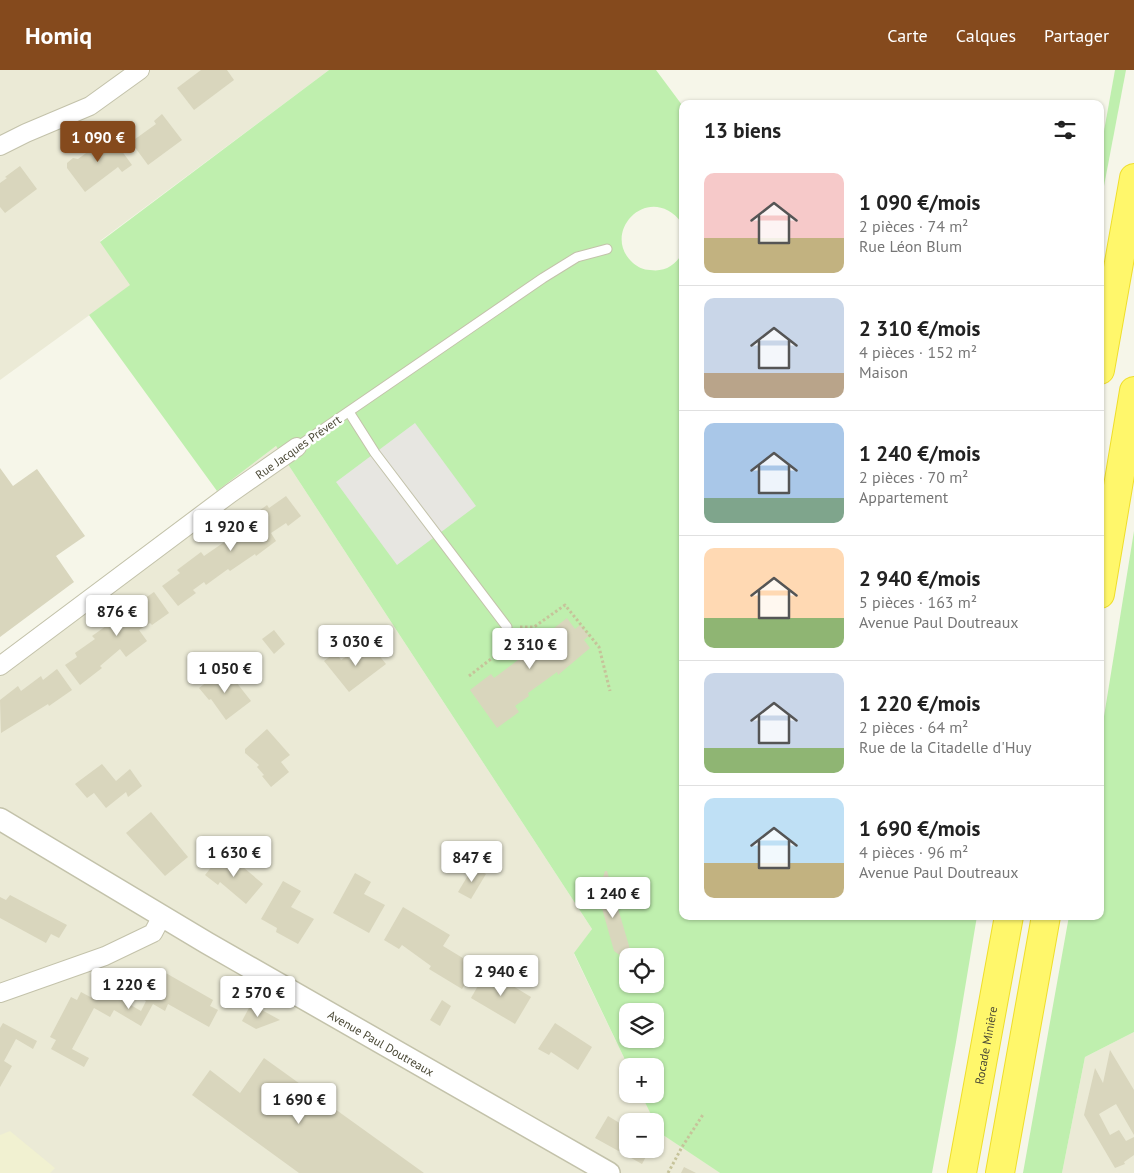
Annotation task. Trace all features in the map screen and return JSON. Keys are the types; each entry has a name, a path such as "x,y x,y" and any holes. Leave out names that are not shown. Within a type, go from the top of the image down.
{"highway":[{"path":"1104,346 1134,178"},
{"path":"1104,570 1134,391"},
{"name":"Rocade Minière","path":"964,1165 1008,920"},
{"path":"1001,1169 1045,920"}],"street":[{"path":"0,146 90,106 140,70"},
{"name":"Rue Jacques Prévert","path":"0,666 231,493 298,447"},
{"name":"Avenue Paul Doutreaux","path":"0,819 162,916 609,1173"},
{"path":"0,993 105,956 153,933 162,916"}],"lane":[{"name":"Rue Jacques Prévert","path":"298,447 543,278 577,258 607,248"},
{"path":"349,412 375,453 507,627"}],"path":[{"path":"469,676 500,652 507,627 534,627 565,605 599,647 610,691"},
{"path":"668,1173 682,1146 704,1113"}],"shaded area":[{"path":"0,70 329,70 100,241 131,285 0,380"},
{"path":"415,423 476,506 397,565 336,482"},
{"path":"276,446 592,929 574,954 624,1058 619,1058 619,1103 646,1103 651,1113 619,1113 619,1158 664,1158 664,1136 720,1173 0,1173 0,655"},
{"path":"1134,1032 1134,1173 1062,1173 1085,1057"},
{"path":"10,1131 55,1168 50,1173 0,1173 0,1135"}],"green space":[{"path":"329,70 656,70 679,101 679,220 669,211 656,207 643,209 632,216 625,226 622,238 624,251 633,263 639,267 655,270 665,269 679,258 679,920 976,920 932,1173 720,1173 664,1136 664,1113 650,1113 645,1103 664,1103 664,1058 624,1058 619,1048 664,1048 664,1003 619,1003 619,1047 574,953 592,929 276,446 217,491 89,315 130,285 100,242"},
{"path":"1115,70 1126,70 1104,186 1104,131"},
{"path":"1134,531 1134,1032 1085,1057 1062,1173 1023,1173 1068,920 1104,920 1104,716"}],"building":[{"path":"201,70 227,70 234,80 194,110 177,88"},
{"path":"162,114 182,140 148,165 131,142 156,124 154,121"},
{"path":"108,132 132,165 122,172 118,167 85,192 67,168 67,163 73,158 78,159 100,143 98,140"},
{"path":"20,166 37,189 5,213 0,207 0,183"},
{"path":"0,468 13,486 37,469 85,536 56,556 74,582 0,637"},
{"path":"286,496 301,516 288,526 286,523 271,533 276,541 256,556 255,554 230,571 228,569 206,585 204,582 193,590 196,593 178,606 162,586 180,573 177,570 201,552 204,556 249,525 251,528 262,521 256,513 267,505 269,508"},
{"path":"154,592 169,613 152,625 150,623 139,630 147,641 126,657 120,649 100,666 102,668 80,685 65,665 77,657 75,653 95,639 92,636 116,619 114,616 133,602 135,605"},
{"path":"567,618 575,629 580,625 589,636 584,640 590,648 558,675 557,672 528,693 529,696 515,706 519,712 497,728 470,690 491,674 494,678 518,660 510,649 531,634 539,645 551,635 549,632"},
{"path":"274,630 285,644 274,654 262,639"},
{"path":"369,643 386,664 349,692 324,661 336,652 341,660 347,656 350,660 357,655 355,652"},
{"path":"225,668 251,701 226,720 211,699 209,700 199,688"},
{"path":"57,669 72,690 49,706 48,704 1,733 0,700 18,686 21,691 41,676 43,680"},
{"path":"267,729 290,755 281,762 289,772 271,787 257,767 259,765 245,753 245,749"},
{"path":"102,764 116,781 130,769 142,786 128,797 126,792 106,808 94,793 87,798 75,784"},
{"path":"151,812 188,857 165,876 126,833"},
{"path":"224,851 263,884 246,904 220,882 218,885 205,875"},
{"path":"473,867 486,874 471,899 458,892"},
{"path":"605,871 607,871 630,948 619,948 619,955 614,951 598,894"},
{"path":"355,873 371,882 364,894 385,905 369,933 333,913"},
{"path":"283,881 301,891 291,907 314,919 298,944 276,932 277,928 261,919"},
{"path":"10,895 67,925 59,938 51,934 46,943 0,918 0,897 6,900"},
{"path":"403,907 450,935 443,946 476,966 462,989 429,969 431,966 402,945 399,949 384,940"},
{"path":"157,968 213,1000 210,1006 218,1010 209,1027 168,1004 165,1011 153,1004 141,1026 114,1010 110,1017 94,1008 72,1049 89,1058 84,1067 51,1049 56,1040 50,1037 71,997 77,1000 81,992 94,999 101,988 141,1011 146,1001 141,998"},
{"path":"487,970 531,997 515,1024 471,998"},
{"path":"442,1000 451,1006 440,1026 430,1020"},
{"path":"251,1004 280,1020 256,1029 242,1021"},
{"path":"3,1023 37,1041 33,1049 16,1039 4,1061 12,1066 0,1087 0,1028"},
{"path":"555,1023 592,1047 578,1070 551,1052 549,1055 538,1049"},
{"path":"1110,1050 1134,1090 1134,1135 1116,1104 1099,1114 1110,1135 1119,1130 1126,1141 1134,1137 1134,1155 1124,1162 1125,1164 1115,1168 1084,1115 1095,1068 1103,1083"},
{"path":"264,1058 424,1173 299,1173 192,1095 210,1070 240,1093"},
{"path":"608,1116 619,1123 619,1151 595,1138"},
{"path":"631,1158 645,1158 642,1164"},
{"path":"684,1167 696,1173 681,1173"}]}
